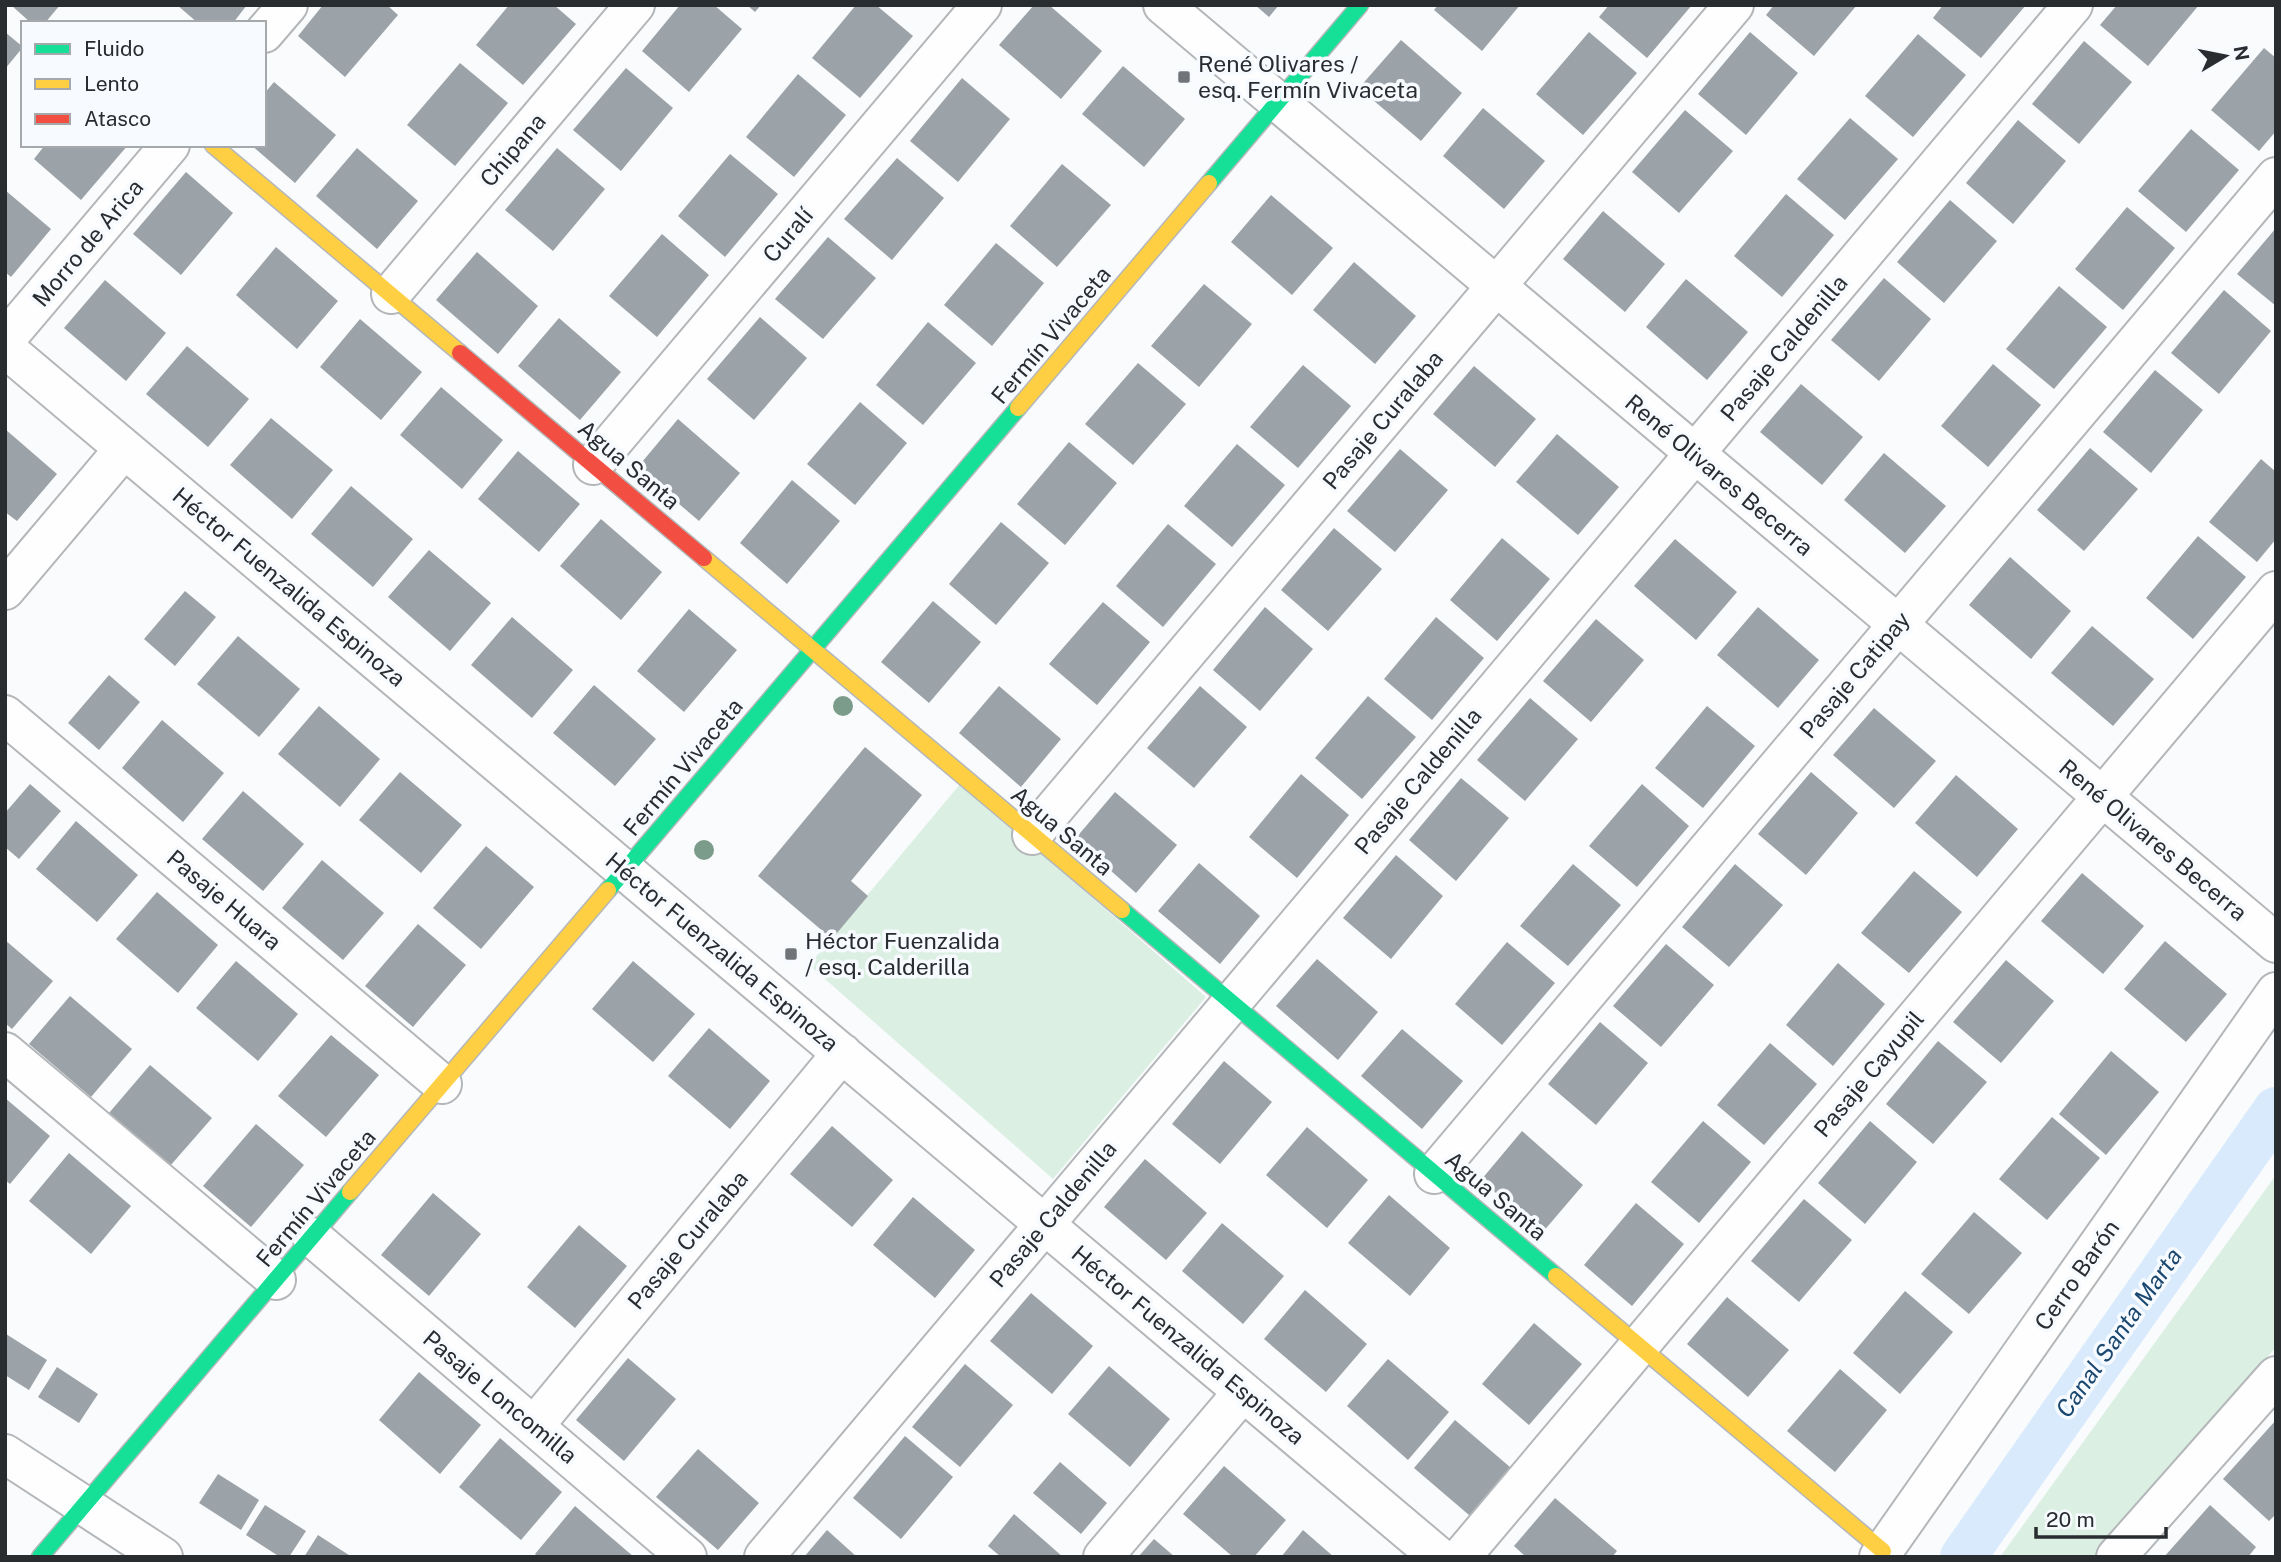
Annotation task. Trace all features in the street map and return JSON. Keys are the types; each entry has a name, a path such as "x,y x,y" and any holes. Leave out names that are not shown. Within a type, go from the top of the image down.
{"street":[{"path":"266,31 288,5"},
{"name":"Chipana","path":"391,294 635,5"},
{"name":"Curalí","path":"593,465 982,5"},
{"name":"René Olivares Becerra","path":"1163,5 2276,943"},
{"name":"Fermín Vivaceta","path":"40,1557 1360,5"},
{"name":"Pasaje Curalaba","path":"1032,835 1734,5"},
{"name":"Pasaje Caldenilla","path":"764,1557 2073,5"},
{"name":"Morro de Arica","path":"5,340 168,147"},
{"name":"Agua Santa","path":"215,147 1639,1346 1881,1554"},
{"name":"Pasaje Catipay","path":"1434,1174 2276,177"},
{"name":"Héctor Fuenzalida Espinoza","path":"5,348 1439,1557"},
{"path":"5,590 124,449"},
{"name":"Pasaje Cayupil","path":"1461,1557 2276,592"},
{"name":"Pasaje Huara","path":"5,715 442,1084"},
{"name":"Cerro Barón","path":"1881,1554 2276,992"},
{"path":"5,1052 276,1280"},
{"name":"Pasaje Curalaba","path":"534,1426 842,1053"},
{"name":"Pasaje Loncomilla","path":"312,1237 687,1557"},
{"path":"2116,1557 2276,1376"},
{"path":"1103,1557 1243,1392"},
{"path":"5,1454 163,1557"}],"green space":[{"path":"961,783 1206,997 1053,1179 809,965"},
{"path":"2276,1175 2276,1347 2098,1557 2000,1557"}],"building":[{"path":"11,5 60,5 47,21 29,21"},
{"path":"177,5 247,5 235,21 196,21"},
{"path":"323,5 387,5 398,15 345,77 298,36"},
{"path":"509,5 554,5 576,24 523,85 476,45"},
{"path":"680,5 714,5 742,29 689,92 642,51"},
{"path":"747,5 761,5 755,12"},
{"path":"856,5 876,5 913,36 860,98 812,58"},
{"path":"1034,5 1049,5 1102,51 1061,99 999,45"},
{"path":"1255,5 1279,5 1269,17"},
{"path":"1438,5 1520,5 1482,51 1434,10"},
{"path":"1609,5 1692,5 1647,58 1599,17"},
{"path":"1774,5 1857,5 1814,56 1766,15"},
{"path":"1943,5 2026,5 1981,58 1933,18"},
{"path":"2117,5 2199,5 2148,66 2100,25"},
{"path":"5,32 21,45 21,49 5,69"},
{"path":"1589,32 1637,73 1583,135 1536,94"},
{"path":"1750,32 1798,73 1746,135 1698,94"},
{"path":"1918,34 1966,75 1913,137 1865,96"},
{"path":"1401,40 1462,93 1421,141 1359,88"},
{"path":"2084,41 2132,82 2079,144 2032,104"},
{"path":"2264,48 2276,58 2276,131 2259,151 2211,110"},
{"path":"460,63 508,103 455,166 407,125"},
{"path":"1123,66 1185,119 1144,167 1082,114"},
{"path":"626,68 673,108 621,171 573,130"},
{"path":"798,74 846,115 794,177 746,137"},
{"path":"962,78 1010,119 958,182 910,141"},
{"path":"274,82 336,135 295,183 253,147 266,147 266,92"},
{"path":"1483,108 1545,161 1504,209 1443,156"},
{"path":"1685,110 1733,151 1679,213 1632,172"},
{"path":"1850,118 1898,159 1845,220 1797,179"},
{"path":"2018,120 2066,161 2013,224 1966,183"},
{"path":"2191,129 2239,170 2186,232 2138,191"},
{"path":"43,147 126,147 81,200 34,159"},
{"path":"357,148 418,201 377,249 316,196"},
{"path":"557,148 605,189 553,251 505,210"},
{"path":"730,154 778,194 725,257 678,216"},
{"path":"897,158 944,198 892,260 844,219"},
{"path":"1062,164 1111,205 1057,267 1010,226"},
{"path":"186,172 233,213 181,275 133,234"},
{"path":"5,190 51,229 11,277 5,272"},
{"path":"1786,194 1834,235 1782,297 1734,256"},
{"path":"1271,195 1333,248 1292,295 1231,242"},
{"path":"1950,200 1997,241 1944,303 1897,262"},
{"path":"2127,207 2175,248 2123,310 2075,269"},
{"path":"1603,211 1665,264 1625,312 1563,259"},
{"path":"2276,228 2276,306 2237,274"},
{"path":"662,234 709,275 657,337 609,296"},
{"path":"828,237 876,278 823,339 775,299"},
{"path":"996,243 1044,283 992,346 944,305"},
{"path":"276,247 338,301 297,349 236,295"},
{"path":"477,252 538,306 498,354 436,300"},
{"path":"1354,262 1416,316 1375,364 1313,310"},
{"path":"1884,278 1931,319 1879,381 1831,340"},
{"path":"1686,279 1748,332 1707,380 1646,327"},
{"path":"105,280 166,333 126,381 64,328"},
{"path":"1204,284 1252,324 1199,387 1151,346"},
{"path":"2059,286 2107,327 2054,389 2006,349"},
{"path":"2224,290 2271,331 2219,394 2171,353"},
{"path":"760,317 807,358 754,420 707,379"},
{"path":"559,318 621,372 580,420 518,366"},
{"path":"360,319 422,372 381,420 320,367"},
{"path":"928,322 976,363 923,425 876,385"},
{"path":"187,346 249,399 208,447 146,394"},
{"path":"1138,363 1186,404 1133,465 1085,424"},
{"path":"1993,364 2041,405 1988,467 1941,426"},
{"path":"1303,365 1351,406 1298,468 1250,427"},
{"path":"1474,366 1536,419 1495,467 1433,414"},
{"path":"2155,370 2203,410 2151,473 2103,432"},
{"path":"1801,384 1863,437 1822,485 1760,432"},
{"path":"441,387 503,440 462,489 400,435"},
{"path":"860,402 907,443 855,505 807,464"},
{"path":"271,418 333,470 292,519 230,465"},
{"path":"678,419 740,473 699,521 637,468"},
{"path":"5,429 57,474 17,521 5,512"},
{"path":"1557,434 1619,487 1578,535 1516,482"},
{"path":"1069,442 1117,483 1065,545 1017,504"},
{"path":"1237,444 1285,485 1232,547 1184,506"},
{"path":"2090,448 2138,489 2084,551 2037,510"},
{"path":"1400,449 1448,490 1395,552 1347,511"},
{"path":"518,451 580,504 539,552 478,499"},
{"path":"1884,453 1946,506 1905,553 1844,500"},
{"path":"2261,459 2276,472 2276,539 2257,562 2209,522"},
{"path":"792,480 840,521 787,584 740,543"},
{"path":"351,486 413,539 373,587 311,534"},
{"path":"601,519 662,572 621,620 560,566"},
{"path":"1001,522 1049,563 996,625 949,584"},
{"path":"1168,524 1216,564 1163,627 1116,586"},
{"path":"1334,528 1382,569 1328,631 1281,590"},
{"path":"2198,536 2246,577 2193,639 2146,598"},
{"path":"1502,538 1550,579 1497,641 1450,600"},
{"path":"1675,539 1737,592 1696,640 1634,586"},
{"path":"429,550 491,603 450,651 388,597"},
{"path":"2010,557 2071,611 2031,659 1969,605"},
{"path":"185,591 216,617 175,666 144,639"},
{"path":"933,601 981,642 929,703 881,662"},
{"path":"1103,602 1150,642 1097,705 1049,664"},
{"path":"1265,607 1313,649 1260,711 1213,670"},
{"path":"1758,607 1819,660 1778,708 1717,655"},
{"path":"689,609 737,650 684,712 637,671"},
{"path":"512,617 573,670 532,718 471,665"},
{"path":"1436,617 1484,658 1432,720 1384,679"},
{"path":"1596,619 1644,660 1591,722 1543,681"},
{"path":"2092,626 2154,679 2113,726 2051,673"},
{"path":"238,636 300,689 259,737 197,684"},
{"path":"109,675 140,702 99,750 68,723"},
{"path":"594,685 656,739 615,786 553,733"},
{"path":"999,686 1061,739 1021,787 959,733"},
{"path":"1200,686 1247,727 1194,788 1147,748"},
{"path":"1368,696 1416,737 1362,799 1315,758"},
{"path":"1530,698 1578,739 1525,801 1477,760"},
{"path":"319,706 380,759 340,807 278,754"},
{"path":"1707,706 1755,746 1703,808 1655,768"},
{"path":"1874,708 1936,761 1894,808 1833,755"},
{"path":"162,720 224,773 183,822 122,768"},
{"path":"865,747 922,795 851,881 868,896 832,939 758,876"},
{"path":"400,772 462,825 421,873 359,820"},
{"path":"1811,772 1858,813 1806,875 1758,834"},
{"path":"1301,774 1349,815 1297,878 1249,837"},
{"path":"1956,775 2018,829 1977,877 1915,823"},
{"path":"1461,778 1509,818 1456,881 1409,840"},
{"path":"30,784 61,811 19,859 5,847 5,813"},
{"path":"1642,784 1689,826 1637,887 1589,846"},
{"path":"243,791 304,844 263,891 202,839"},
{"path":"1115,792 1177,845 1136,893 1075,839"},
{"path":"76,821 138,875 97,922 36,869"},
{"path":"486,846 534,887 481,949 433,908"},
{"path":"1396,855 1443,896 1391,959 1343,918"},
{"path":"322,860 384,913 343,960 282,908"},
{"path":"1199,863 1260,916 1220,964 1158,911"},
{"path":"1573,864 1621,905 1568,966 1520,926"},
{"path":"1735,864 1783,905 1729,967 1682,927"},
{"path":"1914,871 1962,912 1909,973 1861,933"},
{"path":"2082,873 2144,926 2103,974 2041,921"},
{"path":"157,892 218,945 178,993 116,939"},
{"path":"418,924 466,965 413,1027 365,986"},
{"path":"5,940 53,981 12,1029 5,1023"},
{"path":"2165,941 2227,994 2186,1042 2124,989"},
{"path":"1507,942 1555,983 1502,1045 1455,1004"},
{"path":"1666,944 1714,985 1661,1047 1613,1006"},
{"path":"1317,959 1378,1012 1338,1060 1276,1006"},
{"path":"2006,960 2054,1001 2001,1063 1953,1022"},
{"path":"236,961 298,1014 258,1061 196,1008"},
{"path":"633,961 695,1014 653,1062 592,1009"},
{"path":"1838,963 1885,1004 1833,1066 1786,1025"},
{"path":"70,996 132,1049 91,1097 29,1044"},
{"path":"1600,1022 1648,1063 1596,1125 1548,1084"},
{"path":"709,1028 770,1081 730,1129 668,1076"},
{"path":"1402,1029 1463,1081 1422,1129 1361,1076"},
{"path":"331,1035 379,1075 326,1137 278,1096"},
{"path":"1938,1041 1987,1082 1933,1144 1886,1104"},
{"path":"1770,1043 1817,1084 1764,1145 1717,1105"},
{"path":"2111,1051 2159,1092 2106,1155 2059,1114"},
{"path":"1224,1061 1272,1102 1220,1164 1172,1124"},
{"path":"150,1065 212,1118 170,1166 109,1113"},
{"path":"5,1098 50,1136 10,1184 5,1180"},
{"path":"2052,1117 2100,1158 2047,1220 1999,1179"},
{"path":"1703,1121 1751,1162 1699,1223 1651,1182"},
{"path":"1870,1121 1917,1162 1865,1224 1818,1183"},
{"path":"256,1124 304,1165 251,1227 203,1186"},
{"path":"832,1126 893,1180 852,1227 790,1174"},
{"path":"1307,1127 1368,1180 1327,1228 1266,1175"},
{"path":"1522,1131 1583,1185 1542,1233 1481,1180"},
{"path":"69,1153 131,1206 91,1254 29,1201"},
{"path":"1145,1159 1207,1213 1166,1260 1104,1207"},
{"path":"433,1193 481,1234 429,1296 381,1255"},
{"path":"1389,1195 1450,1248 1410,1296 1348,1243"},
{"path":"913,1197 975,1250 935,1298 873,1245"},
{"path":"1804,1199 1852,1240 1799,1302 1751,1261"},
{"path":"1636,1203 1684,1244 1632,1306 1584,1265"},
{"path":"1974,1212 2022,1253 1969,1314 1921,1274"},
{"path":"1222,1223 1284,1276 1243,1324 1182,1271"},
{"path":"579,1225 627,1266 575,1328 527,1287"},
{"path":"1305,1290 1367,1344 1326,1392 1264,1339"},
{"path":"1905,1291 1953,1332 1900,1394 1853,1353"},
{"path":"1031,1293 1093,1346 1052,1394 990,1341"},
{"path":"1727,1297 1789,1350 1748,1397 1687,1344"},
{"path":"1534,1323 1582,1364 1529,1425 1482,1384"},
{"path":"6,1334 47,1360 29,1390 5,1375"},
{"path":"628,1358 676,1399 624,1461 576,1420"},
{"path":"1388,1359 1449,1412 1408,1460 1347,1406"},
{"path":"965,1364 1013,1405 960,1467 912,1427"},
{"path":"1109,1366 1170,1419 1130,1467 1068,1414"},
{"path":"57,1367 98,1394 79,1423 38,1397"},
{"path":"1840,1369 1887,1410 1835,1472 1787,1431"},
{"path":"419,1372 481,1425 440,1474 379,1420"},
{"path":"1455,1420 1517,1473 1476,1521 1414,1468"},
{"path":"2276,1420 2276,1514 2269,1521 2223,1479"},
{"path":"905,1436 953,1477 901,1539 853,1498"},
{"path":"500,1438 562,1492 521,1540 459,1487"},
{"path":"698,1449 759,1503 718,1550 656,1497"},
{"path":"1060,1462 1107,1503 1081,1534 1033,1493"},
{"path":"1224,1466 1286,1520 1254,1557 1233,1557 1183,1514"},
{"path":"218,1474 259,1500 241,1530 199,1503"},
{"path":"1555,1498 1617,1551 1612,1557 1526,1557 1514,1546"},
{"path":"265,1505 306,1531 289,1557 280,1557 246,1535"},
{"path":"2210,1505 2256,1547 2248,1557 2164,1557"},
{"path":"575,1506 634,1557 538,1557 535,1554"},
{"path":"1014,1514 1063,1557 1001,1557 988,1546"},
{"path":"827,1530 857,1557 804,1557"},
{"path":"1303,1530 1334,1557 1281,1557"},
{"path":"318,1535 338,1548 352,1557 304,1557"},
{"path":"1154,1539 1175,1557 1138,1557"}],"waterway":[{"name":"Canal Santa Marta","path":"1963,1557 2276,1110"}],"traffic: fast":[{"path":"1209,183 1360,5"},
{"path":"608,890 1018,408"},
{"path":"1122,910 1556,1276"},
{"path":"40,1557 350,1192"}],"traffic: slow":[{"path":"215,147 460,353"},
{"path":"1018,408 1209,183"},
{"path":"704,558 1122,910"},
{"path":"350,1192 608,890"},
{"path":"1556,1276 1883,1551"}],"traffic: jam":[{"path":"460,353 704,558"}],"place":[{"name":"René Olivares / esq. Fermín Vivaceta","path":"1184,77"},
{"name":"Héctor Fuenzalida / esq. Calderilla","path":"791,954"}]}
